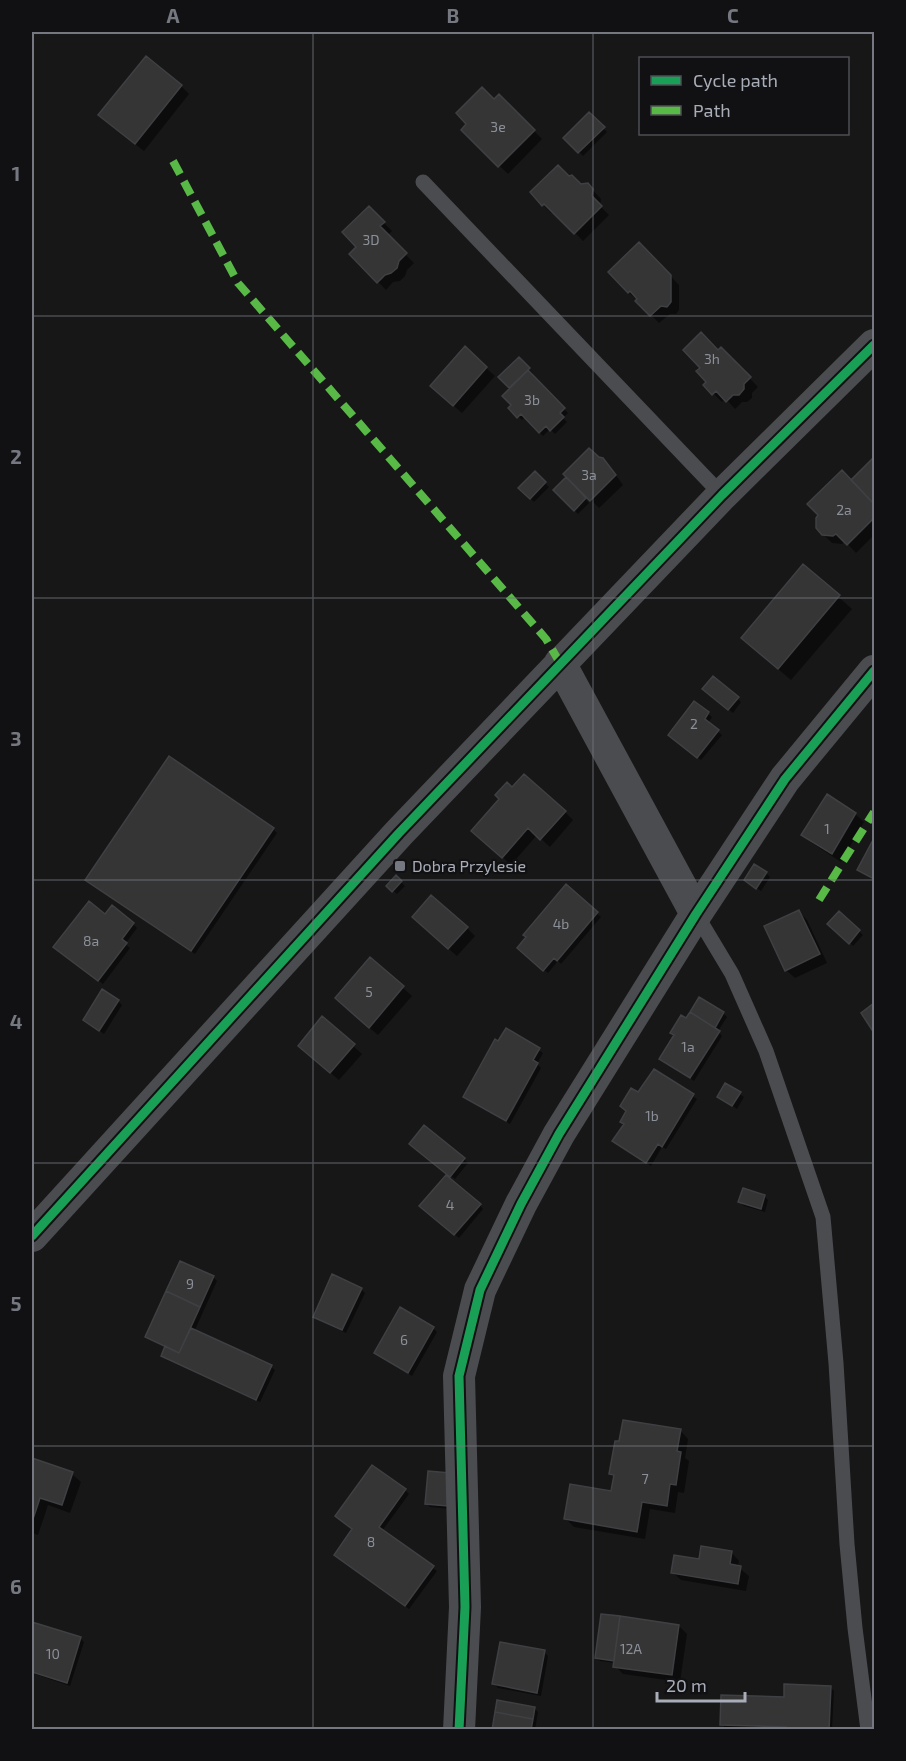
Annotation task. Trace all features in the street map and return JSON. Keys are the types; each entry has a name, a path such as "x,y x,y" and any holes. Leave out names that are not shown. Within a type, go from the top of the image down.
{"street":[{"path":"32,1236 399,833 722,495 874,345"},
{"path":"560,663 696,914"},
{"path":"459,1730 465,1607 459,1376 480,1290 559,1134 696,914 785,779 874,670"}],"lane":[{"path":"423,182 722,495"},
{"path":"696,914 732,974 766,1051 823,1217 834,1340 848,1554 868,1730"}],"building":[{"path":"146,56 182,85 135,144 98,115"},
{"path":"482,87 494,99 499,94 535,130 498,167 461,130 466,124 456,113"},
{"path":"589,112 605,127 578,153 563,138"},
{"path":"558,165 581,184 588,183 593,189 592,196 602,206 574,234 544,204 542,206 530,192"},
{"path":"369,206 385,222 380,226 407,253 399,261 397,268 377,283 349,254 356,247 342,232"},
{"path":"639,242 671,275 671,302 667,307 661,306 650,316 635,301 637,299 630,291 628,293 608,272"},
{"path":"701,332 718,350 721,347 751,377 744,384 744,389 739,395 733,395 726,402 716,391 712,395 703,385 706,382 696,371 700,368 683,350"},
{"path":"465,346 487,367 453,406 430,386"},
{"path":"519,357 530,368 509,388 498,377"},
{"path":"528,370 565,408 560,413 564,417 550,431 546,426 539,433 521,414 517,418 508,408 511,405 502,396"},
{"path":"589,448 603,458 616,475 590,501 563,474"},
{"path":"874,457 874,500 872,502 851,480"},
{"path":"842,470 874,504 874,518 847,545 836,534 822,535 816,528 818,515 807,504"},
{"path":"535,471 546,482 530,499 518,488"},
{"path":"566,477 586,498 574,511 553,490"},
{"path":"803,564 840,595 778,669 741,638"},
{"path":"713,676 739,697 728,710 702,689"},
{"path":"694,701 709,712 705,719 719,730 697,758 668,735"},
{"path":"169,756 274,828 191,951 85,880"},
{"path":"524,774 566,811 540,840 528,828 502,858 471,831 499,799 495,795 507,782 512,787"},
{"path":"827,794 856,813 832,854 801,835"},
{"path":"874,838 874,879 857,870"},
{"path":"754,864 767,872 756,889 744,880"},
{"path":"396,875 402,881 392,892 386,886"},
{"path":"566,884 598,912 557,961 554,958 543,971 517,948 526,937 523,935"},
{"path":"431,895 468,927 448,949 412,917"},
{"path":"89,901 105,914 112,905 134,923 122,939 127,943 98,981 53,947"},
{"path":"799,910 820,954 785,971 764,926"},
{"path":"839,911 860,930 849,944 827,924"},
{"path":"370,957 404,986 369,1028 335,998"},
{"path":"102,989 119,1000 99,1031 83,1020"},
{"path":"699,997 724,1012 715,1028 690,1012"},
{"path":"874,1003 874,1033 861,1013"},
{"path":"690,1012 720,1031 690,1078 659,1059 674,1035 670,1033 681,1015 686,1018"},
{"path":"322,1016 355,1044 330,1073 298,1046"},
{"path":"506,1028 540,1048 533,1060 538,1063 506,1121 463,1097 495,1039 498,1041"},
{"path":"654,1069 694,1094 662,1147 658,1144 646,1163 612,1141 624,1124 620,1122 626,1111 620,1106 631,1088 638,1092"},
{"path":"725,1083 741,1092 732,1106 717,1097"},
{"path":"424,1125 465,1158 450,1177 409,1144"},
{"path":"446,1175 481,1204 454,1235 419,1206"},
{"path":"743,1188 765,1195 761,1209 738,1202"},
{"path":"180,1261 214,1276 200,1307 166,1291"},
{"path":"332,1274 362,1288 342,1330 313,1317"},
{"path":"166,1291 200,1307 179,1353 145,1337"},
{"path":"400,1307 434,1327 408,1373 374,1353"},
{"path":"191,1328 272,1365 256,1400 161,1356 165,1346 179,1353"},
{"path":"623,1420 681,1429 677,1451 681,1452 676,1485 670,1484 667,1506 642,1502 637,1532 564,1519 570,1484 611,1491 614,1475 609,1474 615,1441 619,1441"},
{"path":"32,1458 73,1472 62,1505 40,1498 32,1522"},
{"path":"372,1465 406,1489 379,1527 434,1566 405,1606 334,1555 352,1529 335,1516"},
{"path":"428,1471 450,1473 448,1506 425,1504"},
{"path":"701,1546 732,1551 730,1564 741,1566 738,1584 671,1573 674,1555 699,1559"},
{"path":"601,1614 620,1616 614,1661 595,1658"},
{"path":"620,1616 679,1625 672,1675 613,1667"},
{"path":"32,1622 81,1637 67,1683 32,1672"},
{"path":"500,1642 545,1650 537,1693 492,1684"},
{"path":"784,1684 831,1686 829,1730 786,1730 786,1727 720,1725 721,1695 784,1697"},
{"path":"497,1700 535,1707 533,1719 495,1712"},
{"path":"495,1712 533,1719 531,1730 492,1730"}],"marked path":[{"path":"173,161 238,283 546,639 560,663"},
{"path":"819,900 874,812"}],"cycle path":[{"path":"32,1236 399,833 722,495 874,345"},
{"path":"459,1730 465,1607 459,1376 480,1290 521,1204 559,1134 696,914 785,779 874,671"}],"place":[{"name":"Dobra Przylesie","path":"400,866"}]}
